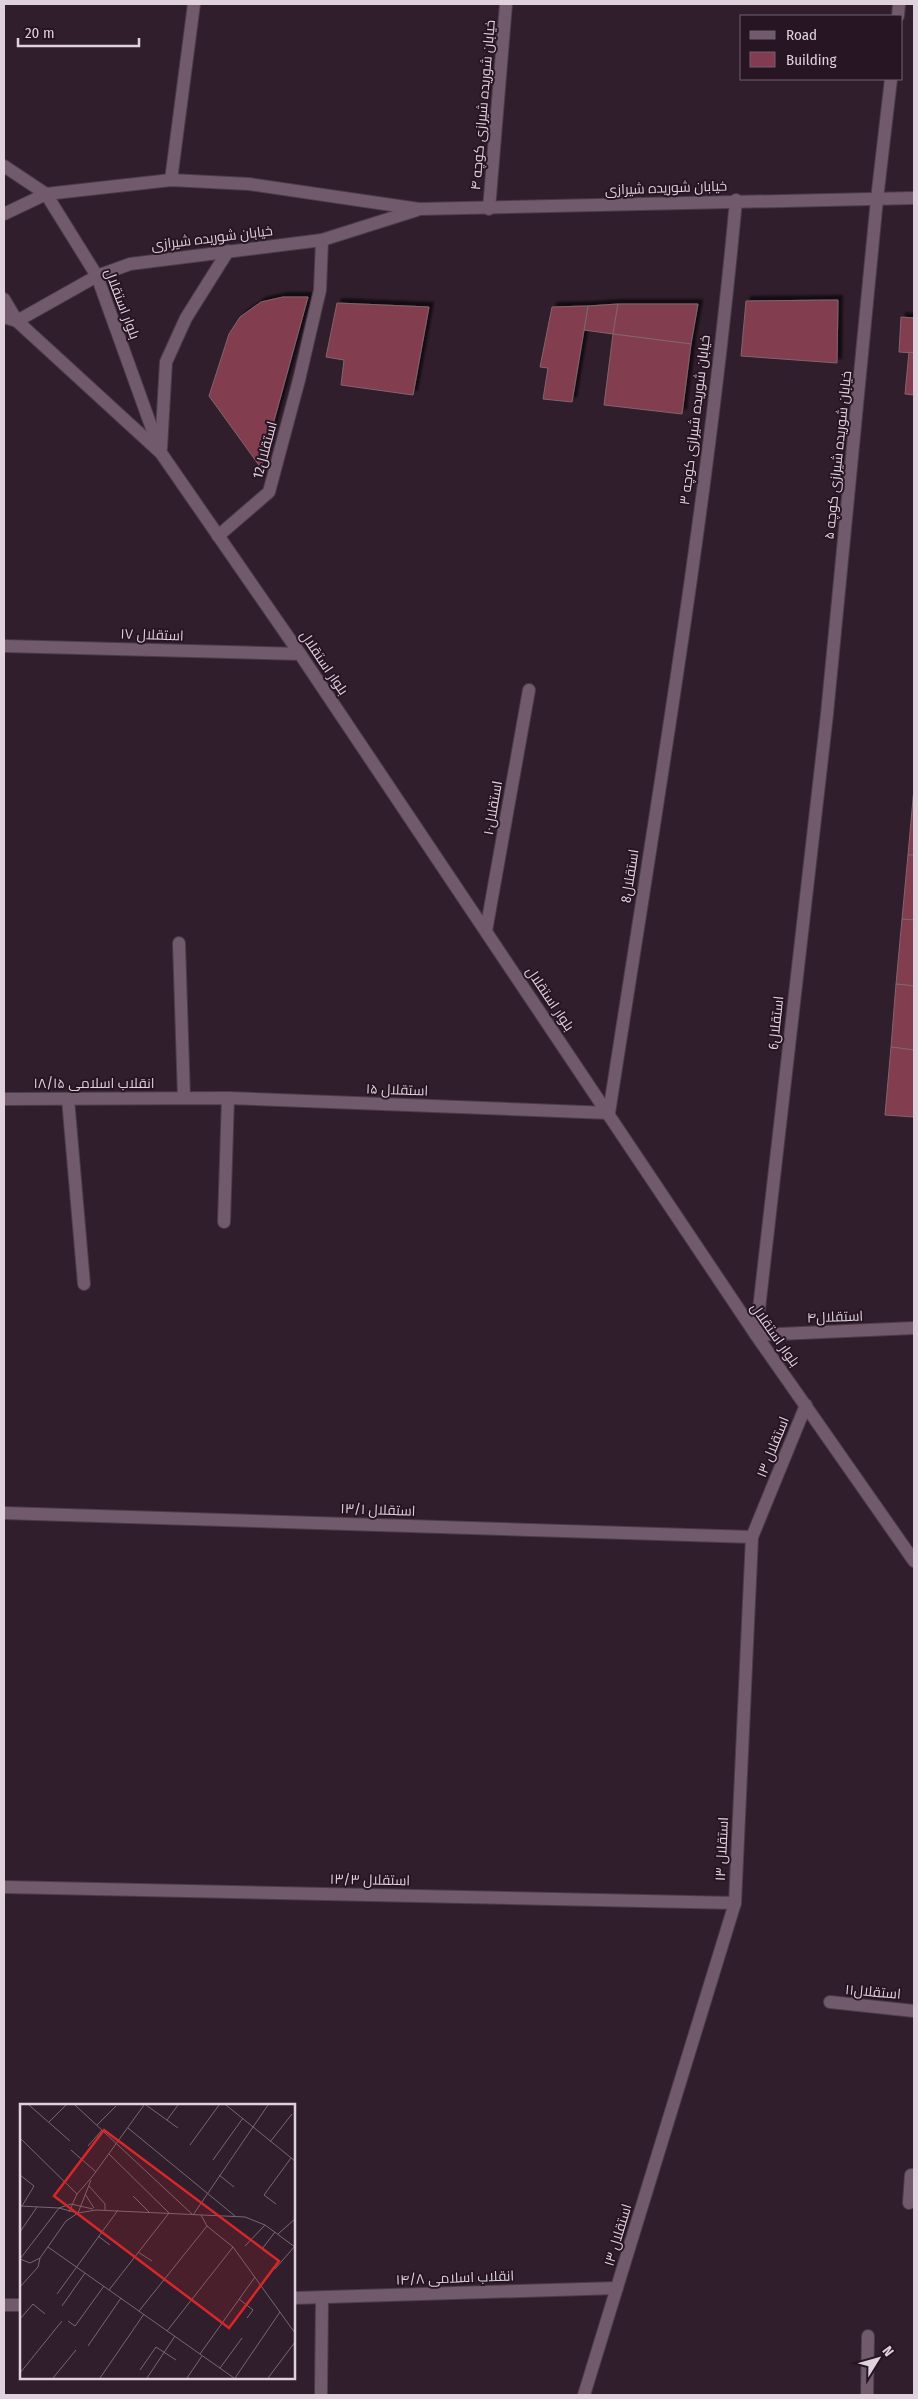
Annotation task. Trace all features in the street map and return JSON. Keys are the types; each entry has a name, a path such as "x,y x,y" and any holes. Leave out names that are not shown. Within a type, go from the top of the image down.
{"street":[{"path":"171,180 194,4"},
{"name":"خیابان شوریده شیرازی کوچه ۴","path":"489,208 506,4"},
{"name":"خیابان شوریده شیرازی کوچه ۵","path":"827,714 877,199 891,80"},
{"name":"بلوار استقلال","path":"4,166 46,194 97,276 161,453"},
{"name":"خیابان شوریده شیرازی","path":"4,214 46,194 171,180 249,184 419,209 736,200 914,198"},
{"name":"خیابان شوریده شیرازی کوچه ۳","path":"681,644 728,288 736,200"},
{"name":"خیابان شوریده شیرازی","path":"17,321 97,276 130,264 322,240 419,209"},
{"name":"استقلال12","path":"218,536 269,492 299,380 320,290 322,240"},
{"path":"161,453 166,362 186,318 228,251"},
{"name":"بلوار استقلال","path":"4,300 17,321 161,453 300,654 756,1335 914,1561"},
{"path":"4,317 17,321"},
{"name":"استقلال8","path":"609,1113 681,644"},
{"name":"۱۷ استقلال","path":"4,646 300,654"},
{"name":"استقلال۱۰","path":"486,931 529,690"},
{"name":"استقلال6","path":"756,1335 827,714"},
{"path":"178,943 184,1098"},
{"path":"68,1098 84,1284"},
{"name":"۱۵ استقلال","path":"184,1098 228,1098 609,1113"},
{"name":"۱۸/۱۵ انقلاب اسلامی","path":"4,1099 184,1098"},
{"path":"224,1222 228,1098"},
{"name":"استقلال۴","path":"756,1335 914,1328"},
{"name":"۱۳ استقلال","path":"584,2395 735,1903 752,1537 806,1405"},
{"name":"۱۳/۱ استقلال","path":"4,1513 752,1537"},
{"name":"۱۳/۳ استقلال","path":"4,1887 735,1903"},
{"name":"استقلال۱۱","path":"830,2002 914,2010"},
{"path":"909,2203 911,2174 914,2174"},
{"name":"۱۴/۸ انقلاب اسلامی","path":"295,2298 617,2288"},
{"path":"321,2395 322,2298"},
{"path":"4,2305 20,2304"},
{"path":"867,2395 868,2336"}],"building":[{"path":"283,297 308,297 261,468 209,396 229,334 240,317 261,302"},
{"path":"838,300 837,363 741,356 746,301"},
{"path":"337,303 429,307 413,395 341,385 344,360 326,357"},
{"path":"618,304 613,334 584,330 588,306"},
{"path":"618,304 698,304 691,344 613,334"},
{"path":"588,306 572,402 543,399 548,368 540,367 552,307"},
{"path":"901,317 914,318 914,353 899,352"},
{"path":"613,334 691,344 682,414 604,405"},
{"path":"909,352 914,353 914,395 905,394"},
{"path":"914,788 914,855 908,855"},
{"path":"908,855 914,855 914,920 902,919"},
{"path":"902,919 914,920 914,986 896,984"},
{"path":"896,984 914,986 914,1050 891,1047"},
{"path":"891,1047 914,1050 914,1117 885,1115"}]}
